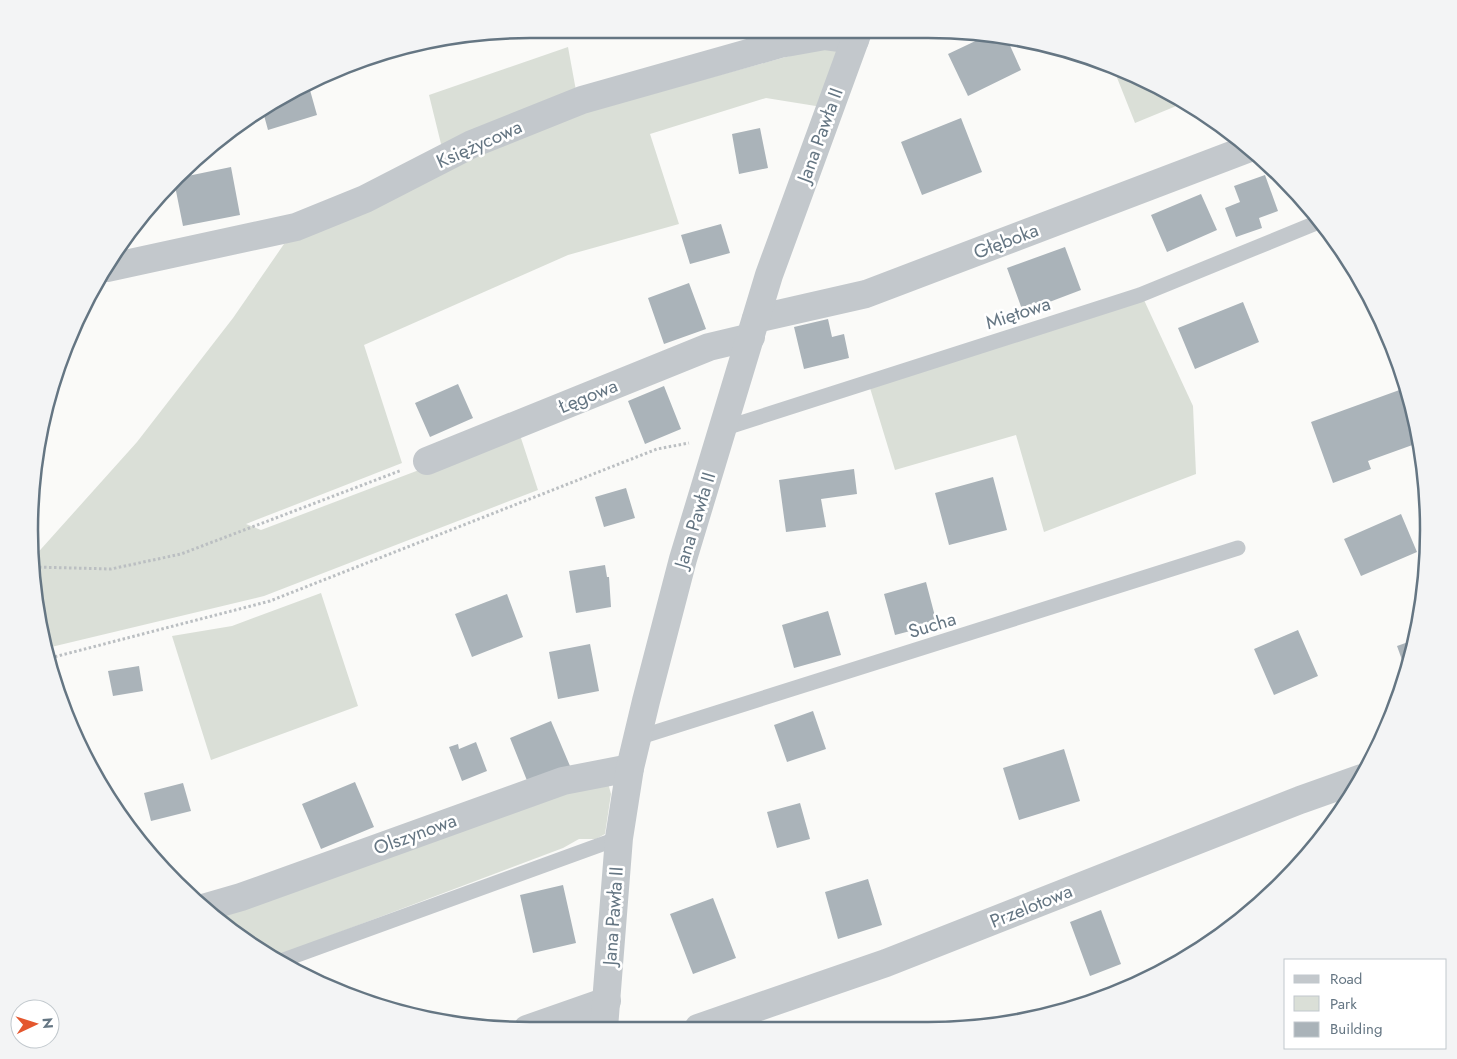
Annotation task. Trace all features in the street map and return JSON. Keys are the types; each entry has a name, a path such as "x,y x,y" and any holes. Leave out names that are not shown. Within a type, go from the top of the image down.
{"street":[{"name":"Księżycowa","path":"113,267 296,227 365,199 472,144 582,100 780,44 814,38"},
{"name":"Jana Pawła II","path":"605,1022 619,838 630,768 637,738 683,559 769,275 856,38"},
{"name":"Głęboka","path":"754,328 866,294 1242,151"},
{"name":"Łęgowa","path":"427,461 754,328"},
{"name":"Olszynowa","path":"212,905 241,897 563,781 630,768"},
{"name":"Przelotowa","path":"715,1022 886,963 1300,800 1350,782"},
{"path":"547,1022 607,1001"}],"lane":[{"name":"Miętowa","path":"720,438 1140,295 1313,224"},
{"name":"Sucha","path":"637,738 1238,548"},
{"path":"288,958 619,838"}],"path":[{"path":"54,657 270,601 657,449 720,438"},
{"path":"40,568 111,569 181,554 427,461"}],"green space":[{"path":"834,44 842,48 822,107 766,98 650,134 679,224 568,255 364,345 402,463 246,524 261,530 519,432 538,490 264,596 52,647 42,594 39,552 137,442 233,318 284,244 459,157 572,115"},
{"path":"568,47 577,96 442,148 429,95"},
{"path":"1116,75 1178,105 1135,123"},
{"path":"1144,300 1193,406 1196,474 1044,532 1016,435 895,470 870,388"},
{"path":"321,593 358,706 211,760 172,636 232,626"},
{"path":"608,783 611,794 605,834 596,839 579,839 563,848 280,954 256,939 219,911 564,786"}],"building":[{"path":"976,41 1010,45 1021,70 968,96 948,54"},
{"path":"310,89 317,115 268,130 264,115"},
{"path":"961,118 982,172 922,195 901,142"},
{"path":"760,128 768,168 739,174 732,134"},
{"path":"231,167 240,215 183,226 176,189 188,176"},
{"path":"1265,175 1278,211 1259,218 1262,228 1236,237 1225,208 1240,202 1234,186"},
{"path":"1201,194 1217,230 1167,252 1151,215"},
{"path":"721,224 730,253 690,264 681,235"},
{"path":"1065,247 1081,290 1023,312 1007,268"},
{"path":"689,283 706,329 664,344 648,298"},
{"path":"1243,302 1259,342 1195,369 1178,328"},
{"path":"828,319 832,337 844,334 849,358 804,369 794,327"},
{"path":"458,384 473,418 430,437 415,403"},
{"path":"664,386 681,429 645,444 628,401"},
{"path":"1399,390 1412,445 1368,461 1371,469 1333,483 1311,422"},
{"path":"854,469 857,494 821,499 826,527 786,532 779,480"},
{"path":"993,477 1007,530 949,545 935,493"},
{"path":"626,488 635,518 604,527 595,497"},
{"path":"1401,514 1417,552 1361,576 1344,539"},
{"path":"605,565 607,577 609,577 611,607 576,613 569,571"},
{"path":"926,582 937,624 895,635 884,594"},
{"path":"507,594 523,637 472,657 455,614"},
{"path":"828,611 841,655 794,668 782,625"},
{"path":"1298,630 1318,676 1274,695 1254,649"},
{"path":"1406,643 1402,660 1397,646"},
{"path":"590,644 599,691 558,699 549,652"},
{"path":"139,666 143,691 113,696 108,671"},
{"path":"813,711 826,749 787,762 774,725"},
{"path":"551,721 570,766 528,783 510,738"},
{"path":"476,742 487,771 462,781 449,747 458,744 459,749"},
{"path":"1064,749 1080,801 1019,820 1003,768"},
{"path":"355,782 374,827 321,849 302,804"},
{"path":"183,783 191,811 151,821 144,793"},
{"path":"800,803 810,839 777,848 767,812"},
{"path":"868,879 882,925 838,939 825,892"},
{"path":"563,885 576,943 533,953 520,895"},
{"path":"713,898 736,958 693,974 670,914"},
{"path":"1101,910 1121,964 1090,976 1070,922"}]}
